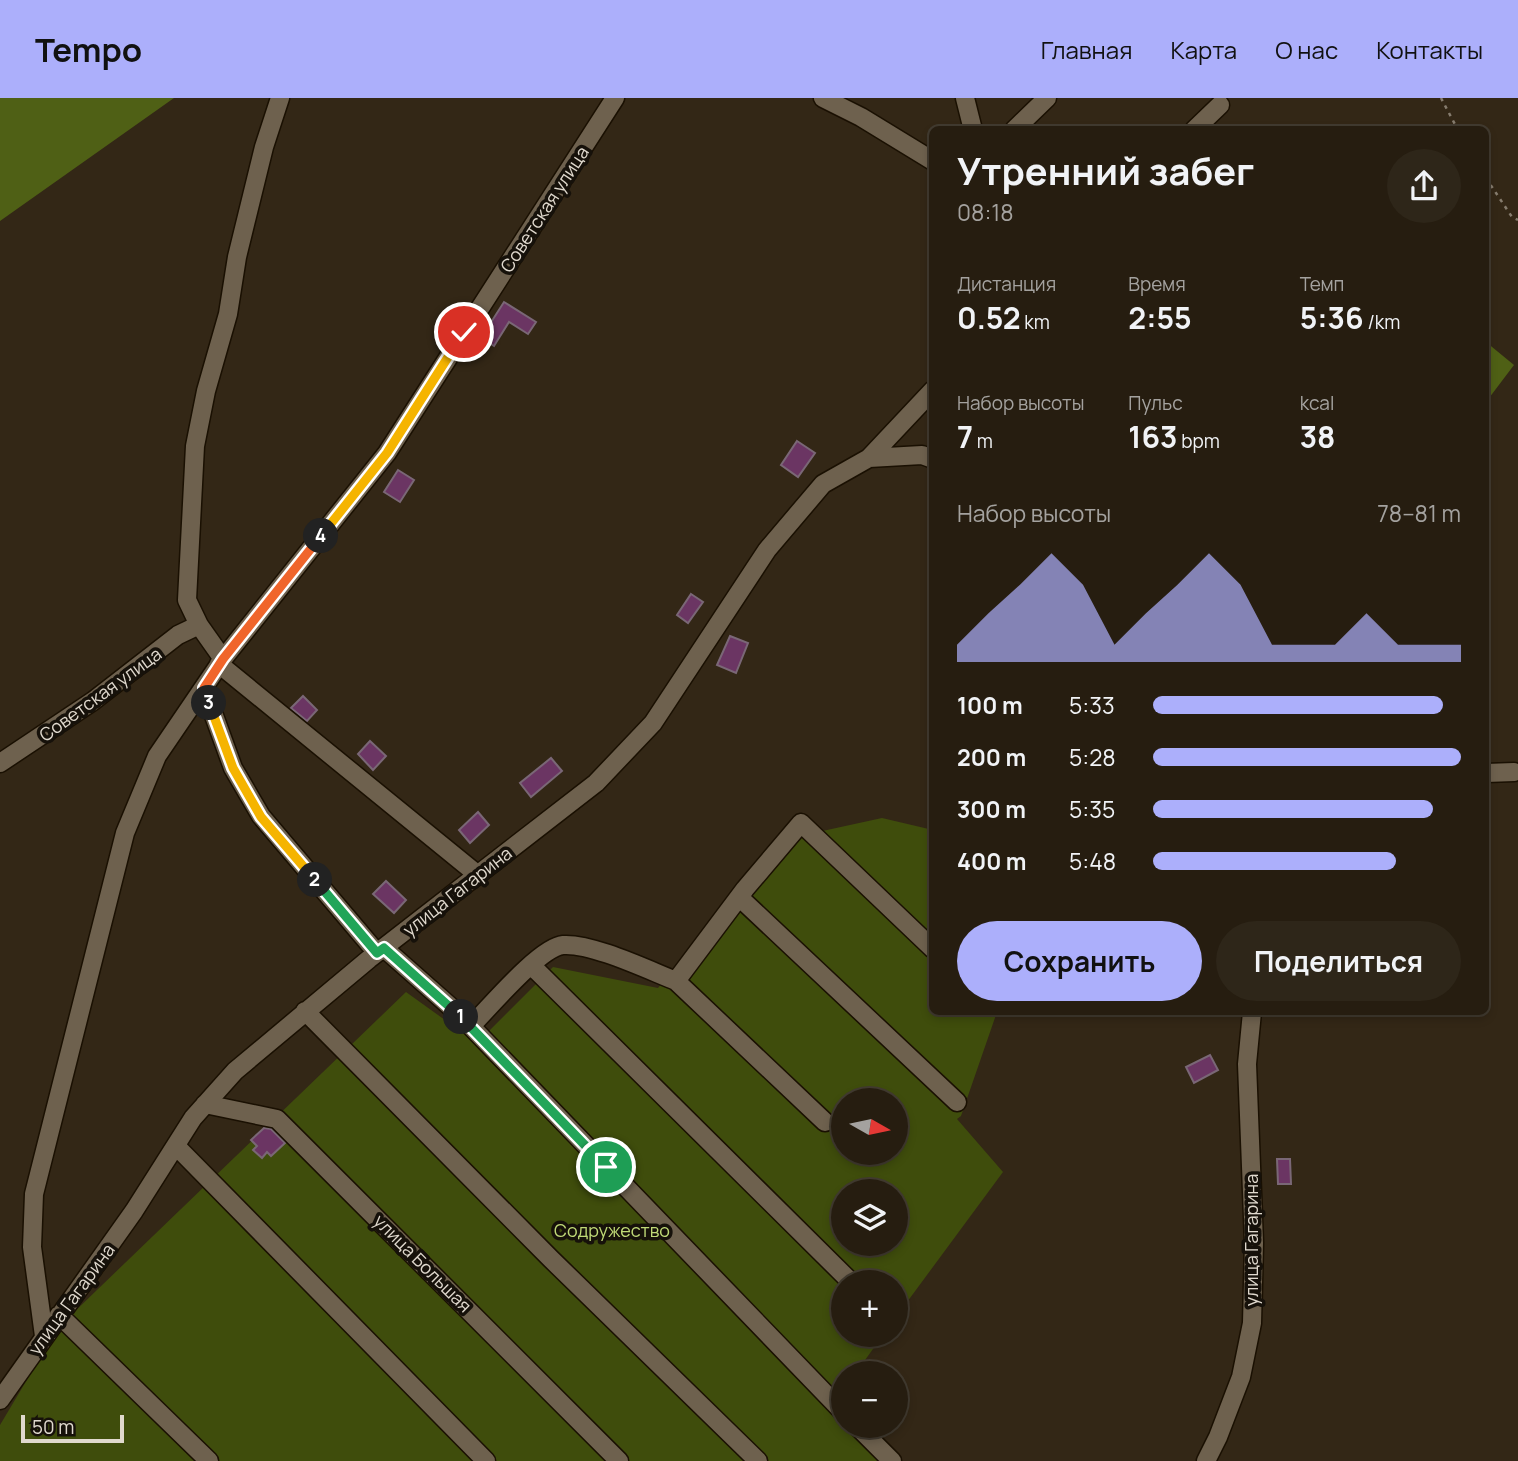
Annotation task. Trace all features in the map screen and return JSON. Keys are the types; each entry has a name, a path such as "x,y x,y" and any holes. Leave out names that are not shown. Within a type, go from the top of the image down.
{"street":[{"path":"280,98 255,183 237,257 228,314 206,391 195,446 187,600 221,661 478,875"},
{"name":"Советская улица","path":"44,1335 32,1247 34,1194 125,833 156,756 221,661 387,453 615,98"},
{"path":"823,98 861,117 929,159"},
{"path":"965,98 972,126"},
{"path":"1018,126 1047,98"},
{"path":"1198,126 1220,105"},
{"name":"улица Гагарина","path":"0,1400 134,1211 193,1118 234,1071 380,951 596,783 653,723 767,550 822,484 869,458 929,394"},
{"name":"улица Гагарина","path":"869,458 922,455 929,458"},
{"name":"Советская улица","path":"0,763 93,701 178,635 199,625"},
{"path":"204,688 233,768 261,817 380,951 471,1026 831,1400"},
{"path":"1489,774 1514,772"},
{"path":"676,981 739,897 800,823 929,945"},
{"path":"739,897 957,1102"},
{"path":"471,1026 543,953 562,945 587,948 676,981 825,1122"},
{"path":"531,965 839,1270"},
{"path":"305,1011 758,1461"},
{"name":"улица Гагарина","path":"1206,1461 1241,1377 1252,1322 1254,1242 1247,1064 1252,1015"},
{"name":"улица Большая","path":"205,1104 277,1119 619,1461"},
{"path":"176,1146 486,1461"},
{"path":"59,1315 209,1461"},
{"path":"869,1438 892,1461"}],"path":[{"path":"1441,98 1456,126"},
{"path":"1489,182 1512,217 1518,220"}],"green space":[{"path":"0,98 174,98 0,221"},
{"path":"1489,344 1514,365 1489,398"},
{"name":"Содружество","path":"882,818 929,829 929,1015 996,1015 961,1116 957,1119 1003,1172 908,1301 908,1270 831,1270 831,1347 874,1347 864,1361 831,1361 831,1438 857,1438 879,1461 0,1461 0,1425 70,1316 406,992 477,1043 553,967 658,988 772,842"}],"building":[{"path":"504,302 536,322 528,334 509,322 494,346 481,338"},
{"path":"797,441 815,453 798,477 781,465"},
{"path":"398,470 414,480 400,502 384,492"},
{"path":"691,594 703,602 688,623 677,615"},
{"path":"730,636 748,643 736,673 717,665"},
{"path":"303,696 317,710 307,721 291,708"},
{"path":"370,741 386,756 373,770 358,754"},
{"path":"551,758 562,771 531,797 520,783"},
{"path":"478,812 489,825 470,843 459,830"},
{"path":"386,881 406,900 394,913 373,894"},
{"path":"1210,1055 1218,1070 1194,1083 1186,1067"},
{"path":"264,1128 271,1129 285,1143 271,1156 267,1152 262,1158 253,1150 257,1146 251,1140"},
{"path":"1277,1159 1290,1159 1291,1184 1278,1184"}],"route":[{"path":"464,332 387,453 223,659 204,688 233,768 261,817 377,953 384,948 461,1016 606,1167"}]}
